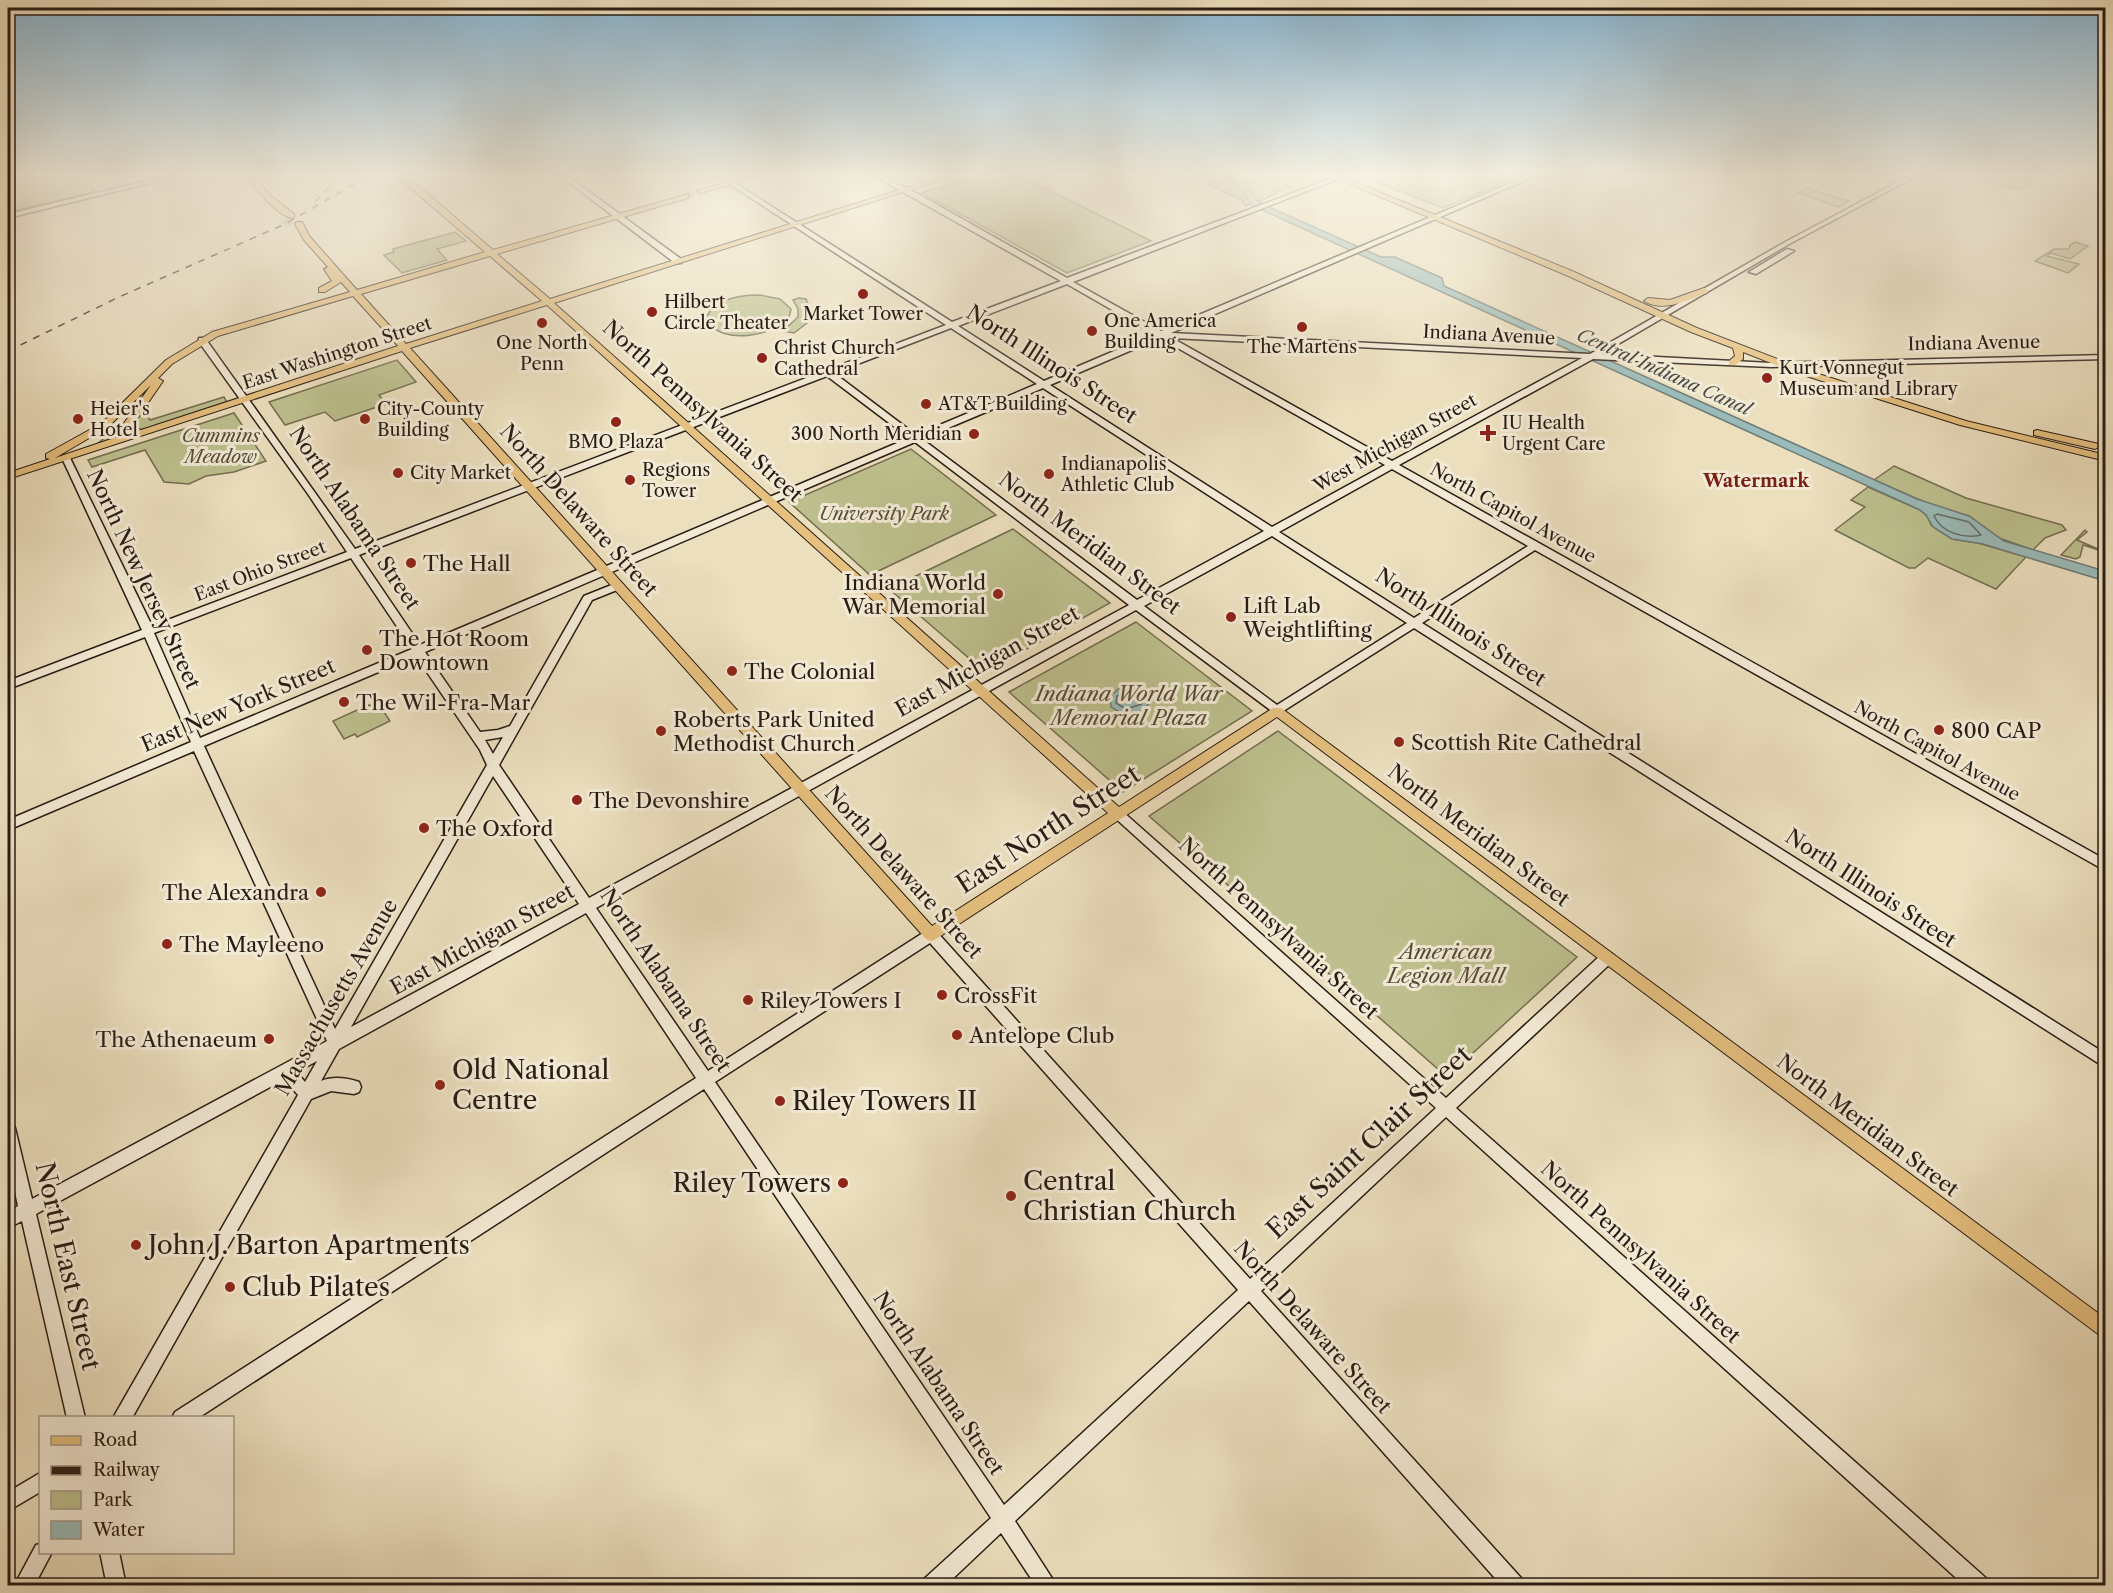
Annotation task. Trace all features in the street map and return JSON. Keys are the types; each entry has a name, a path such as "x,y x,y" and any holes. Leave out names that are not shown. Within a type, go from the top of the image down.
{"main road":[{"name":"North Delaware Street","path":"316,248 1515,1586"},
{"name":"North Pennsylvania Street","path":"488,248 1980,1586"},
{"path":"64,454 110,421 169,362 202,340 238,326 505,248"},
{"path":"661,248 678,261"},
{"name":"East Washington Street","path":"8,472 247,401 405,347 718,248"},
{"name":"North Illinois Street","path":"834,248 1414,623 2106,1062"},
{"name":"North Capitol Avenue","path":"1008,248 2106,866"},
{"name":"East Ohio Street","path":"8,685 1151,248"},
{"name":"East New York Street","path":"8,825 1361,248"},
{"path":"1508,248 1667,314 1804,364 1954,410 2106,448"},
{"path":"1526,248 1647,301 1667,314 1737,348 1784,365 1913,408 2106,458"},
{"name":"West Michigan Street","path":"1134,605 1586,356 1667,314 1782,248"},
{"name":"West Michigan Street","path":"1667,314 1686,309 1795,248"},
{"path":"315,304 321,297 320,291 337,282 328,262"},
{"path":"1647,301 1671,303 1704,291"},
{"name":"Indiana Avenue","path":"1160,334 1784,365 2106,357"},
{"name":"North Alabama Street","path":"202,340 353,553 477,737 493,766 1048,1586"},
{"path":"1732,363 1740,357 1737,348"},
{"path":"147,432 133,432 127,426 142,407 169,362"},
{"name":"North Meridian Street","path":"826,372 2106,1331"},
{"path":"64,454 87,448 125,418 158,381"},
{"name":"East Washington Street","path":"8,476 64,454"},
{"name":"North New Jersey Street","path":"64,454 148,631 197,744 335,1044"},
{"path":"1277,711 1534,546"},
{"path":"576,583 588,598 618,586"},
{"name":"Massachusetts Avenue","path":"123,1416 588,598"},
{"name":"East Michigan Street","path":"8,1220 335,1044 1134,605"},
{"name":"East North Street","path":"184,1416 1277,711"},
{"path":"477,737 500,734 514,728"},
{"name":"East Saint Clair Street","path":"931,1586 1606,958"},
{"path":"270,1079 295,1081 307,1094 331,1084 354,1087"},
{"name":"North East Street","path":"8,1128 76,1416"},
{"path":"8,1502 39,1483"},
{"path":"23,1586 42,1554"},
{"path":"109,1554 117,1586"}],"green space":[{"path":"439,248 437,249 447,260 402,273 384,255 394,252 393,249"},
{"path":"1022,248 1132,248 1067,273"},
{"path":"2085,248 2070,259 2051,253 2047,256 2079,264 2068,273 2035,261 2054,249"},
{"path":"760,295 780,299 791,309 789,318 761,333 738,336 717,330 709,324 707,316 723,301"},
{"path":"806,299 812,313 807,323 794,333 783,331 798,317 798,309 793,300"},
{"path":"397,360 416,382 379,395 386,404 335,421 325,412 285,425 269,402"},
{"path":"224,397 228,404 93,447 120,426 134,423 144,411 150,420"},
{"name":"Cummins Meadow","path":"234,413 266,461 234,472 206,476 189,484 164,482 145,450 92,467 88,460"},
{"name":"University Park","path":"911,449 996,515 870,575 789,502"},
{"path":"1894,466 1966,498 2062,525 2066,530 2045,538 2033,550 1999,538 1969,516 1938,508 1874,480"},
{"path":"1868,487 1920,510 1928,517 1931,525 1952,539 1978,543 2026,557 1996,589 1928,558 1915,568 1909,568 1835,530 1865,507 1851,500"},
{"name":"Indiana World War Memorial Plaza","path":"1013,529 1110,603 985,672 889,589"},
{"path":"2085,530 2087,532 2077,540 2105,552 2083,545 2080,557 2076,559 2061,555"},
{"name":"Indiana World War Memorial Plaza","path":"1136,622 1252,711 1123,792 1009,692"},
{"path":"368,705 380,706 390,721 357,737 355,734 344,739 333,721"},
{"name":"Indiana World War Memorial Plaza","path":"1278,731 1577,957 1447,1077 1149,816"}],"water":[{"name":"Central Indiana Canal","path":"1346,248 1362,248 1381,257 1395,257 1442,278 1444,286 1917,499 1969,516 2004,541 2105,571 2105,581 1983,544 1952,539 1933,527 1920,510"},
{"path":"1130,686 1144,691 1150,702 1142,712 1124,715 1111,707 1110,696 1121,687"}],"railway":[{"path":"8,351 119,297 230,248"}],"place":[{"name":"Market Tower","path":"863,294"},
{"name":"Hilbert Circle Theater","path":"652,312"},
{"name":"One North Penn","path":"542,323"},
{"name":"The Martens","path":"1302,327"},
{"name":"One America Building","path":"1092,331"},
{"name":"Christ Church Cathedral","path":"762,358"},
{"name":"Kurt Vonnegut Museum and Library","path":"1767,378"},
{"name":"AT&T Building","path":"926,404"},
{"name":"Heier's Hotel","path":"78,419"},
{"name":"City-County Building","path":"365,419"},
{"name":"BMO Plaza","path":"616,422"},
{"name":"IU Health Urgent Care","path":"1488,433"},
{"name":"300 North Meridian","path":"974,434"},
{"name":"City Market","path":"398,473"},
{"name":"Indianapolis Athletic Club","path":"1049,474"},
{"name":"Regions Tower","path":"630,480"},
{"name":"The Hall","path":"411,563"},
{"name":"Indiana World War Memorial","path":"998,594"},
{"name":"Lift Lab Weightlifting","path":"1231,617"},
{"name":"The Hot Room Downtown","path":"367,650"},
{"name":"The Colonial","path":"732,671"},
{"name":"The Wil-Fra-Mar","path":"344,702"},
{"name":"800 CAP","path":"1939,730"},
{"name":"Roberts Park United Methodist Church","path":"661,731"},
{"name":"Scottish Rite Cathedral","path":"1399,742"},
{"name":"The Devonshire","path":"577,800"},
{"name":"The Oxford","path":"424,828"},
{"name":"The Alexandra","path":"321,892"},
{"name":"The Mayleeno","path":"167,944"},
{"name":"CrossFit","path":"942,995"},
{"name":"Riley Towers I","path":"748,1000"},
{"name":"Antelope Club","path":"957,1035"},
{"name":"The Athenaeum","path":"269,1039"},
{"name":"Old National Centre","path":"440,1085"},
{"name":"Riley Towers II","path":"780,1101"},
{"name":"Riley Towers","path":"843,1183"},
{"name":"Central Christian Church","path":"1011,1196"},
{"name":"John J. Barton Apartments","path":"136,1245"},
{"name":"Club Pilates","path":"230,1287"}],"district":[{"name":"Watermark","path":"1756,481"}],"park label":[{"name":"American Legion Mall","path":"1446,963"}]}
